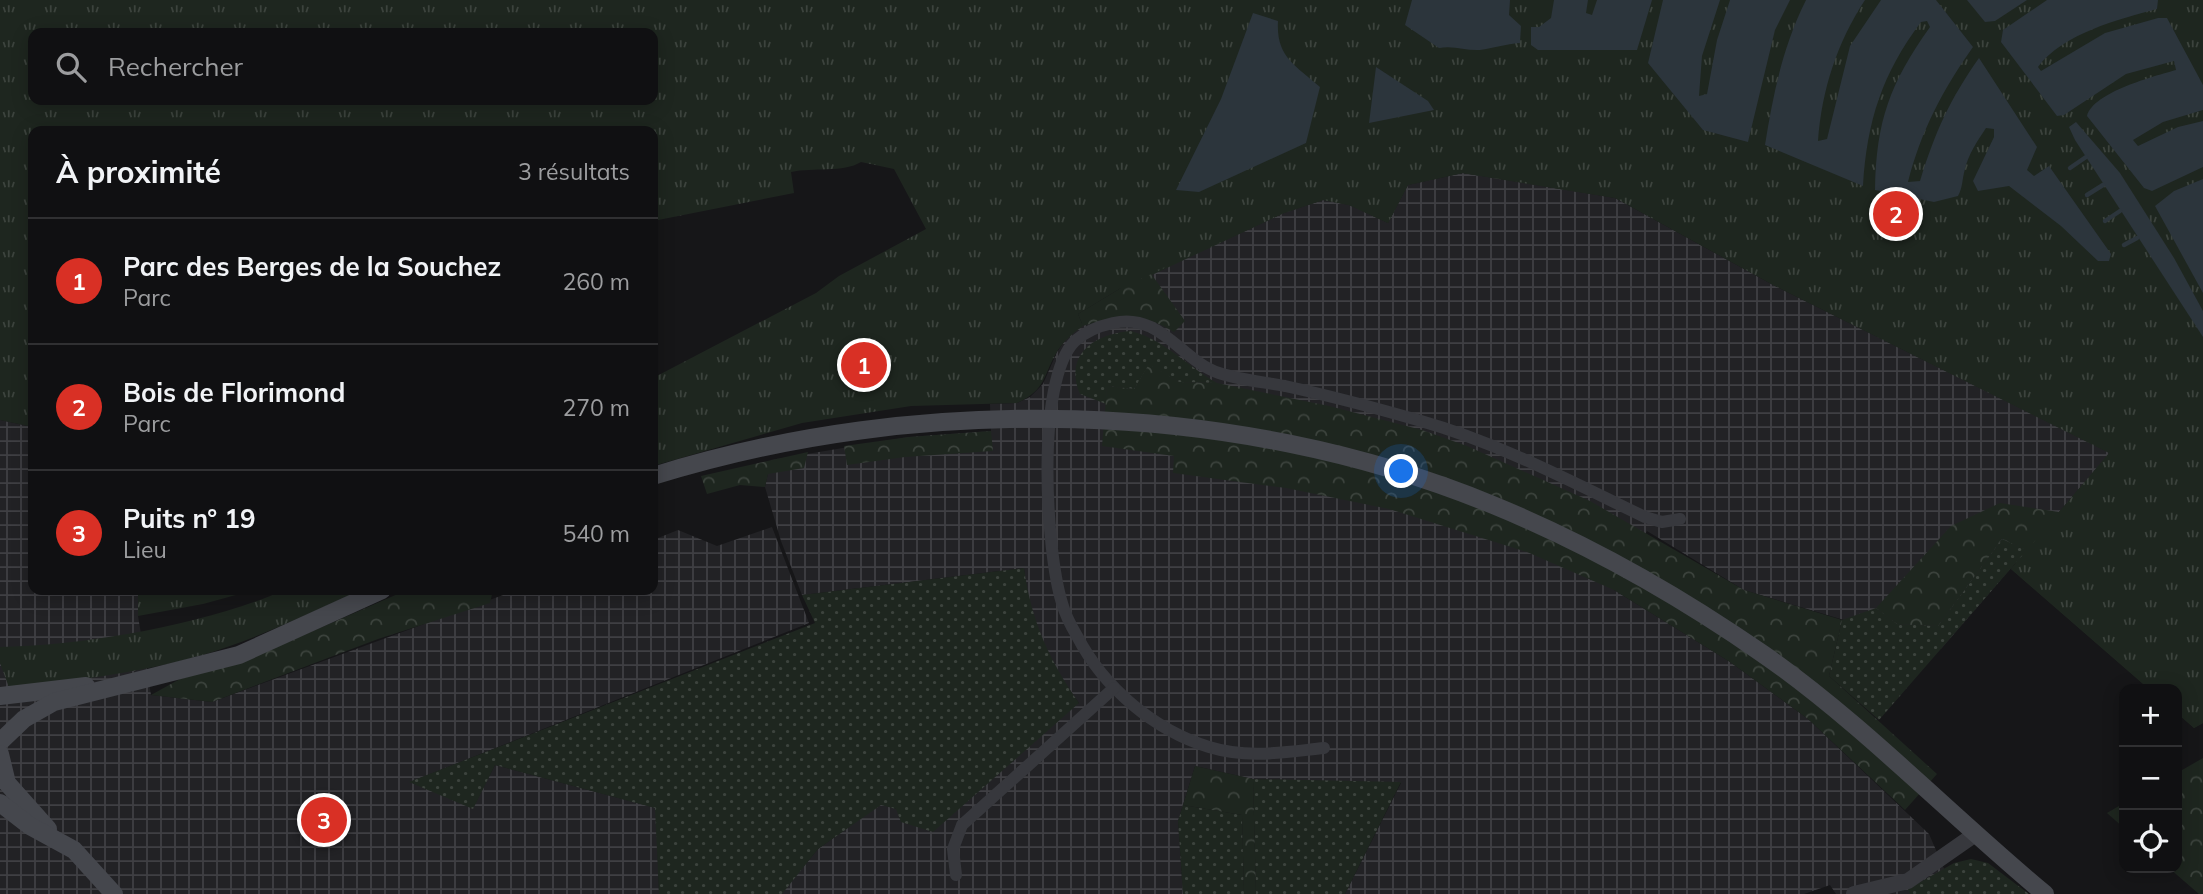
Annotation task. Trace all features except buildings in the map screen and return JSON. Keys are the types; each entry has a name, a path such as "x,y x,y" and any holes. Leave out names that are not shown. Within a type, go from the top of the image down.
{"main road":[{"path":"658,474 701,461 823,434 945,421 1051,419 1219,433 1293,446 1423,481 1489,503 1618,564 1764,654 1822,698 1974,835 2045,894"},
{"path":"57,839 7,783 1,742 24,719 45,707 107,687 172,674 239,655 371,595"},
{"path":"0,696 78,686 107,687"},
{"path":"0,803 30,826 74,849 114,894"}],"street":[{"path":"1324,748 1254,756 1210,747 1148,717 1114,688 1089,657 1062,604 1053,552 1046,462 1054,391 1074,342 1089,331 1116,323 1136,321 1170,336 1194,359 1218,373 1332,397 1424,422 1534,463 1645,517 1662,522 1680,519"},
{"path":"956,875 953,849 962,825 1114,688"},
{"path":"1854,894 1908,881 1974,835"}],"shaded area":[{"path":"1412,0 1510,0 1509,15 1521,26 1520,43 1480,50 1439,48 1405,25"},
{"path":"1554,0 1588,0 1586,13 1592,15 1597,0 1652,0 1637,50 1538,50 1531,45 1531,27 1539,27 1551,18"},
{"path":"1663,0 1720,0 1702,56 1699,96 1707,94 1717,40 1730,0 1790,0 1775,30 1748,142 1703,130 1648,63"},
{"path":"1806,0 1865,0 1846,33 1832,67 1823,103 1818,141 1827,139 1850,46 1881,0 1936,0 1973,47 1934,111 1919,145 1908,182 1920,181 1944,116 1979,58 2037,147 2027,170 2034,176 2049,166 2111,254 2109,261 2098,261 2061,226 2009,186 1978,191 1973,181 1994,137 1994,129 1986,128 1974,148 1966,164 1958,196 1934,202 1875,190 1882,123 1895,85 1930,27 1927,21 1921,22 1907,41 1879,99 1868,140 1863,186 1765,145 1780,71"},
{"path":"1967,0 2027,0 1995,21 1985,22"},
{"path":"2047,0 2158,0 2157,9 2092,29 2061,45 2038,67 2041,71 2105,33 2158,18 2167,18 2203,85 2203,110 2163,122 2133,140 2138,146 2178,127 2203,121 2203,167 2152,191 2144,188 2087,116 2092,107 2112,92 2176,70 2174,61 2126,74 2064,115 2057,116 2001,42 2003,30"},
{"path":"1253,13 1278,21 1278,33 1284,52 1295,66 1320,87 1306,143 1199,192 1176,190 1221,99"},
{"path":"1376,67 1428,101 1434,110 1369,123"},
{"path":"2076,122 2120,173 2174,258 2203,311 2203,337 2075,140 2069,127"},
{"path":"1463,173 1615,198 1773,285 2110,453 1941,649 1744,590 1647,531 1614,590 1730,662 1808,719 1929,834 1955,894 1836,894 1830,885 1804,894 1345,894 1401,783 1253,779 1195,766 1178,821 1183,894 781,894 818,849 881,804 896,809 1079,703 1056,670 1041,640 1029,604 1024,568 802,595 781,541 765,487 771,460 909,437 991,431 990,404 1017,403 1030,397 1043,384 1066,339 1121,288 1284,213 1323,200 1349,205 1388,223 1408,185"},
{"path":"2203,179 2203,293 2155,206 2174,191"},
{"path":"0,420 28,426 28,595 138,595 138,616 151,695 212,702 503,595 658,595 658,538 678,530 717,546 772,527 809,623 410,782 473,808 495,765 656,808 659,894 0,894"}],"green space":[{"path":"0,0 2203,0 2203,723 2194,728 2182,717 2182,684 2143,684 2011,569 2109,453 1773,285 1615,198 1463,173 1408,185 1388,223 1349,205 1323,200 1284,213 1121,288 1078,314 1083,326 1058,350 1034,393 1017,403 911,406 802,423 658,465 658,375 816,293 839,276 926,229 894,169 861,162 846,168 791,172 794,193 658,220 658,126 28,126 28,426 0,420"},
{"path":"1420,153 1615,198 1462,173 1408,185 1388,223 1349,205 1323,200 1284,213 1152,275 1185,321 1174,332 1150,321 1129,317 1083,326 1078,314 1121,288 1122,264"},
{"path":"1131,331 1165,347 1217,383 1179,382 1149,365 1134,389 1107,386 1106,404 1080,394 1076,380 1079,357 1094,342 1105,336"},
{"path":"1149,364 1179,382 1217,383 1329,406 1422,430 1467,446 1590,501 1744,590 1842,620 1829,676 1937,774 1905,810 1808,719 1730,662 1614,590 1527,552 1389,509 1286,488 1173,473 1174,456 1102,446 1107,386 1134,389"},
{"path":"991,431 993,451 905,457 847,465 844,446 909,437"},
{"path":"808,452 804,468 768,474 765,487 740,485 707,494 701,476"},
{"path":"2110,453 2203,723 2194,728 2182,717 2182,684 2143,684 2011,569 2026,550 2002,539 1938,626 1897,624 1876,608 1951,526 2000,503 2059,512"},
{"path":"2002,539 2027,550 1879,720 1829,676 1842,620 1876,608 1897,624 1938,626"},
{"path":"1024,568 1031,605 1043,639 1079,703 933,832 901,822 896,809 881,805 818,849 782,894 659,894 655,808 495,765 473,809 409,782 815,623 802,595"},
{"path":"138,595 236,595 203,604 138,616"},
{"path":"272,595 351,595 241,642 199,656 152,667 10,690 0,663 0,647 33,646 145,631"},
{"path":"396,595 492,595 490,603 378,639 212,702 151,695 180,679 242,662"},
{"path":"2203,758 2203,894 2199,894 2175,873 2182,873 2182,770"},
{"path":"1195,766 1253,779 1256,894 1244,894 1242,815 1183,805"},
{"path":"1253,779 1401,782 1345,894 1256,894"},
{"path":"1183,805 1242,815 1244,894 1183,894 1178,821"},
{"path":"2119,806 2119,824 2107,813"},
{"path":"1971,859 1988,863 2029,894 1910,894 1908,889 1954,863"}],"waterway":[{"path":"2070,168 2086,157"},
{"path":"2087,195 2103,185"},
{"path":"2105,221 2120,211"},
{"path":"2124,245 2137,238"}],"place":[{"name":"Bois de Florimond","path":"1896,214"},
{"name":"Parc des Berges de la Souchez","path":"864,365"},
{"name":"Puits n° 19","path":"324,820"}]}
